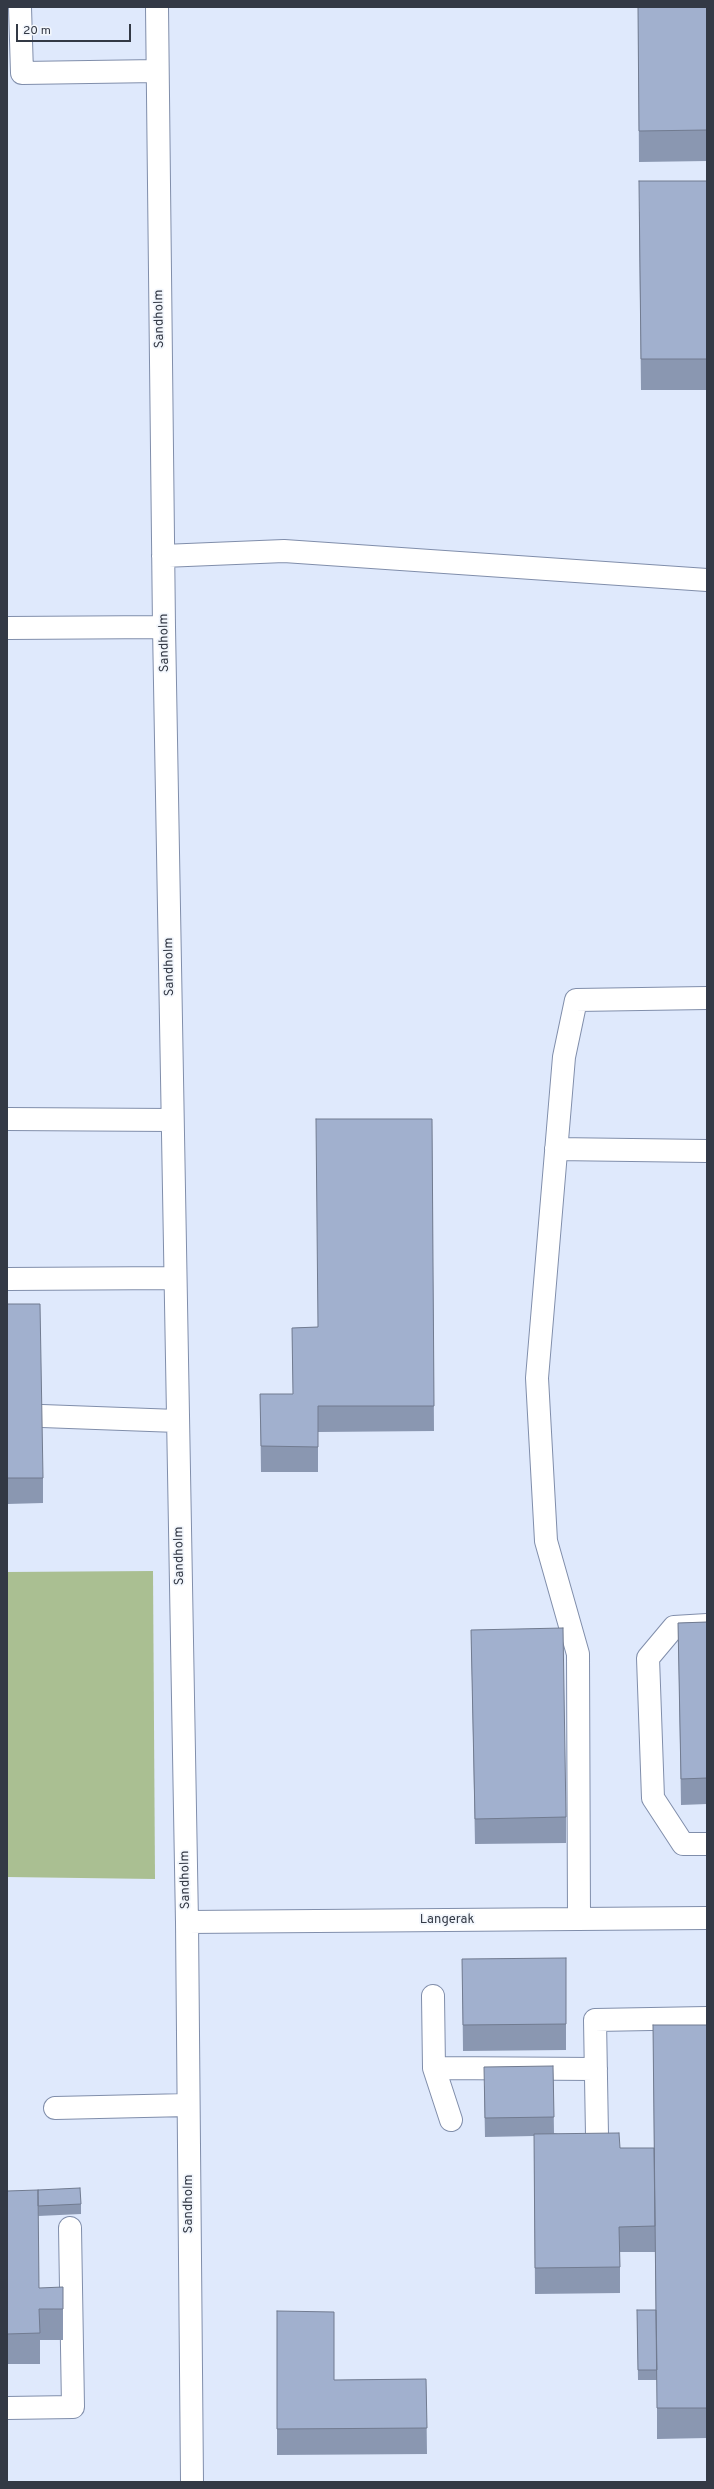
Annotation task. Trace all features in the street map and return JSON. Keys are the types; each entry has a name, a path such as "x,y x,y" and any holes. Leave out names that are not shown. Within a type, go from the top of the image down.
{"street":[{"path":"20,7 22,73 157,71"},
{"name":"Sandholm","path":"157,7 164,627 187,1922 192,2482"},
{"path":"163,556 284,551 707,580"},
{"path":"7,628 164,627"},
{"path":"579,1919 578,1654 546,1541 537,1378 564,1057 576,1000 707,998"},
{"path":"7,1119 172,1120"},
{"path":"556,1149 707,1151"},
{"path":"7,1279 175,1278"},
{"path":"42,1416 177,1421"},
{"path":"707,1625 674,1627 648,1658 653,1798 683,1844 707,1844"},
{"name":"Langerak","path":"187,1922 707,1918"},
{"path":"433,1996 434,2068 451,2120"},
{"path":"597,2135 595,2020 707,2018"},
{"path":"434,2068 596,2069"},
{"path":"55,2108 188,2105"},
{"path":"7,2408 73,2407 70,2228"}],"green space":[{"path":"153,1571 155,1879 7,1877 7,1572"}],"building":[{"path":"638,7 707,7 707,130 639,131"},
{"path":"639,181 707,181 707,359 641,359"},
{"path":"316,1119 432,1119 434,1406 318,1406 318,1447 261,1446 260,1394 293,1394 292,1328 318,1327"},
{"path":"7,1304 40,1304 43,1478 7,1478"},
{"path":"707,1622 707,1778 681,1779 678,1623"},
{"path":"563,1628 566,1817 475,1819 471,1630"},
{"path":"566,1958 566,2024 463,2025 462,1959"},
{"path":"653,2025 707,2025 707,2408 657,2408"},
{"path":"553,2066 554,2117 485,2118 484,2067"},
{"path":"619,2133 620,2148 654,2148 655,2226 619,2227 620,2267 535,2268 534,2134"},
{"path":"80,2188 81,2204 38,2206 38,2190"},
{"path":"38,2190 39,2288 63,2287 63,2309 39,2309 40,2333 7,2334 7,2191"},
{"path":"637,2310 656,2310 657,2370 638,2370"},
{"path":"277,2311 334,2312 334,2380 426,2379 427,2428 277,2429"}]}
